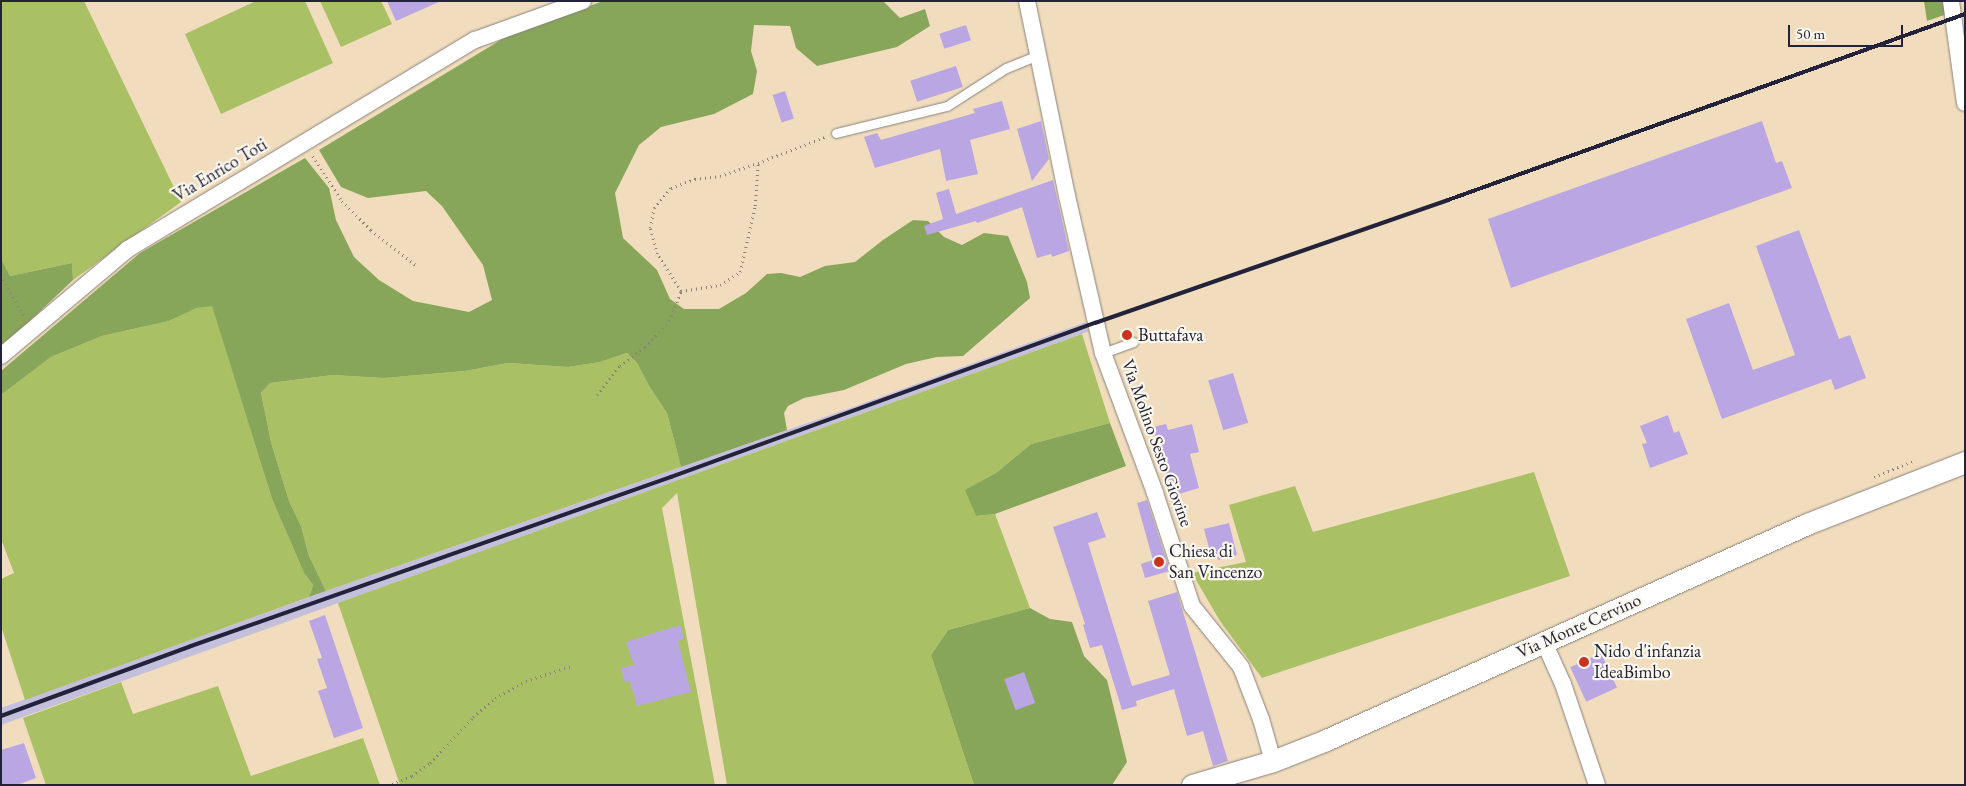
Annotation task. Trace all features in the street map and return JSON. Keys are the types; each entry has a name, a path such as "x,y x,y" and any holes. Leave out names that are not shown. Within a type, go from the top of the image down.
{"street":[{"name":"Via Enrico Toti","path":"1,356 128,249 474,40 583,1"},
{"name":"Via Molino Sesto Giovine","path":"1027,1 1103,354 1155,493 1192,606 1242,667 1261,719 1272,761"},
{"path":"1951,1 1965,103"},
{"name":"Via Monte Cervino","path":"1192,785 1272,761 1326,740 1807,524 1965,462"},
{"path":"1544,642 1564,684 1596,785"}],"lane":[{"path":"836,133 946,106 1006,68 1038,55"},
{"path":"1103,354 1134,342"}],"path":[{"path":"681,291 657,254 650,228 654,208 672,188 695,179 720,176 836,133"},
{"path":"304,143 342,200 371,230 416,265"},
{"path":"681,291 720,285 740,272 754,206 758,163"},
{"path":"1,275 32,330"},
{"path":"597,395 620,366 645,347 669,321 681,291"},
{"path":"392,784 412,776 430,763 474,716 495,698 526,680 571,666"}],"shaded area":[{"path":"1086,322 1088,331 1082,334 1,725 1,708 326,591 856,406"}],"green space":[{"path":"1,1 84,1 181,202 73,280 72,263 10,276 1,258"},
{"path":"256,1 305,1 333,63 221,114 185,34"},
{"path":"320,1 381,1 392,24 341,47"},
{"path":"603,1 883,1 900,18 925,9 930,26 897,47 817,66 796,48 790,26 754,25 751,51 757,71 753,94 714,114 661,127 639,145 615,193 623,238 657,270 670,299 684,309 719,309 746,293 767,274 781,273 800,277 825,266 855,262 913,220 928,221 944,237 962,245 984,233 1008,236 1027,282 1030,298 963,356 937,357 906,364 844,390 804,398 788,406 784,413 787,430 681,467 667,413 649,386 637,363 627,353 600,362 568,367 508,363 465,371 384,378 333,375 270,383 261,393 271,442 289,501 301,526 309,556 326,591 309,597 313,585 304,573 272,499 212,306 197,308 169,321 102,336 51,357 1,395 1,371 140,253 305,158 329,188 336,220 354,257 379,280 413,301 469,312 492,300 483,265 442,206 426,191 368,198 341,187 319,150 504,38"},
{"path":"1924,1 1951,1 1947,14 1927,21"},
{"path":"1,258 10,276 72,263 73,280 1,348"},
{"path":"212,305 272,499 304,573 313,585 309,597 25,700 1,626 1,579 14,573 1,539 1,395 51,357 102,336 169,321 197,308"},
{"path":"1082,334 1110,423 1031,444 996,473 966,490 976,516 995,514 1030,608 948,630 931,655 974,785 727,785 677,493 662,508 715,785 400,785 338,603"},
{"path":"627,353 637,363 649,386 667,413 681,467 326,591 309,556 301,526 289,501 271,442 261,393 270,383 333,375 384,378 465,371 508,363 568,367 600,362"},
{"path":"1110,423 1126,466 995,514 976,516 965,490 996,473 1031,444"},
{"path":"1534,472 1570,576 1262,678 1220,621 1192,573 1246,562 1229,505 1295,486 1313,532"},
{"path":"1030,608 1050,619 1072,622 1084,656 1107,680 1127,762 1112,785 974,785 931,655 948,630"},
{"path":"121,682 133,714 218,686 251,776 363,738 380,785 46,785 23,718"}],"building":[{"path":"387,1 441,1 396,21"},
{"path":"966,25 971,40 944,49 939,34"},
{"path":"956,66 963,87 917,102 910,81"},
{"path":"785,91 794,119 782,123 773,95"},
{"path":"1002,101 1010,129 970,140 978,174 946,181 940,149 875,168 864,137 877,133 881,140 975,113 973,109"},
{"path":"1041,121 1049,159 1032,181 1017,129"},
{"path":"1762,121 1776,163 1782,161 1792,188 1511,288 1488,219"},
{"path":"1053,180 1069,251 1052,257 1051,254 1037,258 1022,207 977,223 976,221 927,235 924,226 943,219 936,193 949,189 956,214"},
{"path":"1799,230 1839,339 1850,335 1866,378 1835,390 1831,379 1722,419 1686,319 1729,303 1753,370 1795,355 1756,246"},
{"path":"1233,373 1248,423 1223,430 1208,381"},
{"path":"1668,415 1674,433 1679,431 1688,454 1650,468 1642,444 1647,443 1640,426"},
{"path":"1166,424 1168,430 1192,424 1199,452 1190,454 1199,488 1172,496 1153,427"},
{"path":"1147,500 1170,571 1145,578 1141,564 1153,560 1137,503"},
{"path":"1097,512 1106,537 1088,543 1132,686 1170,675 1148,601 1177,592 1228,761 1213,766 1203,731 1187,736 1174,689 1136,701 1137,706 1122,710 1102,645 1090,648 1083,625 1085,624 1053,527"},
{"path":"1229,523 1237,555 1218,560 1217,557 1212,559 1204,529"},
{"path":"325,615 363,728 334,738 318,691 327,688 317,659 322,658 309,621"},
{"path":"680,625 684,639 678,641 691,692 637,706 630,681 625,683 621,668 634,665 626,642"},
{"path":"1601,653 1617,687 1586,702 1570,667"},
{"path":"1024,672 1035,703 1016,710 1004,679"},
{"path":"24,743 36,778 17,785 1,785 1,750"}],"railway":[{"path":"1,716 191,646 671,477 1095,323 1448,200 1965,14"}],"place":[{"name":"Buttafava","path":"1127,335"},
{"name":"Chiesa di San Vincenzo","path":"1159,562"},
{"name":"Nido d'infanzia IdeaBimbo","path":"1584,662"}]}
